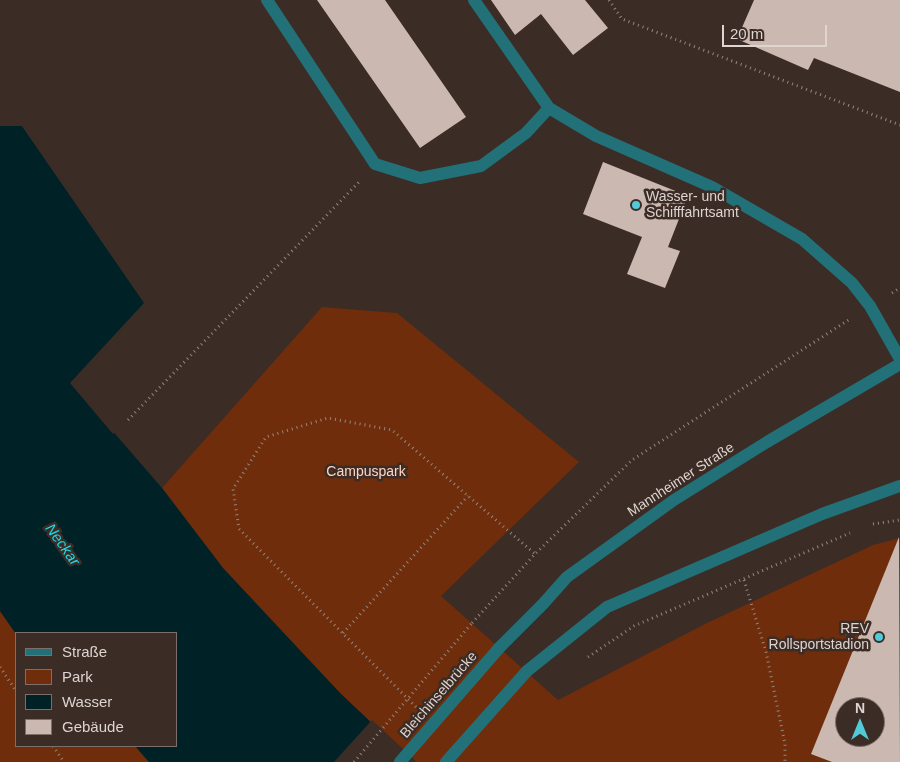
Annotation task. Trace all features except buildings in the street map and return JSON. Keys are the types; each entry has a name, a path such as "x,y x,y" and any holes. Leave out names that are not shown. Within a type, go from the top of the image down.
{"street":[{"path":"267,0 376,164 420,178 481,166 526,133 549,108"},
{"path":"474,0 549,108 596,136 712,187 802,238 852,283 870,306 900,359"},
{"name":"Mannheimer Straße","path":"500,648 544,604 567,577 674,500 767,442 900,364"},
{"path":"446,762 526,672 607,607 822,514 900,486"},
{"name":"Bleichinselbrücke","path":"400,762 500,648"}],"path":[{"path":"609,0 622,19 900,125"},
{"path":"128,420 376,164"},
{"path":"354,762 472,623 535,554 632,460 870,306"},
{"path":"417,708 240,529 233,489 266,436 328,418 392,430 535,554"},
{"path":"343,633 468,496"},
{"path":"866,526 900,520"},
{"path":"584,659 634,626 858,530"},
{"path":"744,580 766,652 785,744 785,762"},
{"path":"0,667 15,690"},
{"path":"54,747 64,762"}],"green space":[{"name":"Campuspark","path":"322,307 397,313 579,462 441,596 558,700 707,623 873,545 900,538 900,762 413,762 341,694 223,568 162,488"},
{"path":"0,611 15,633 15,747 136,747 149,762 0,762"}],"water":[{"name":"Neckar","path":"0,126 22,126 145,303 71,383 162,488 223,568 341,694 413,762 149,762 136,747 178,747 178,632 15,633 0,611"}],"pier":[{"path":"0,124 24,124 147,302 74,383 115,432 113,434 70,383 144,303 22,126 0,126"},
{"path":"372,720 415,760 416,762 334,762"}],"place":[{"name":"Wasser- und Schifffahrtsamt","path":"636,205"},
{"name":"REV Rollsportstadion","path":"879,637"}]}
